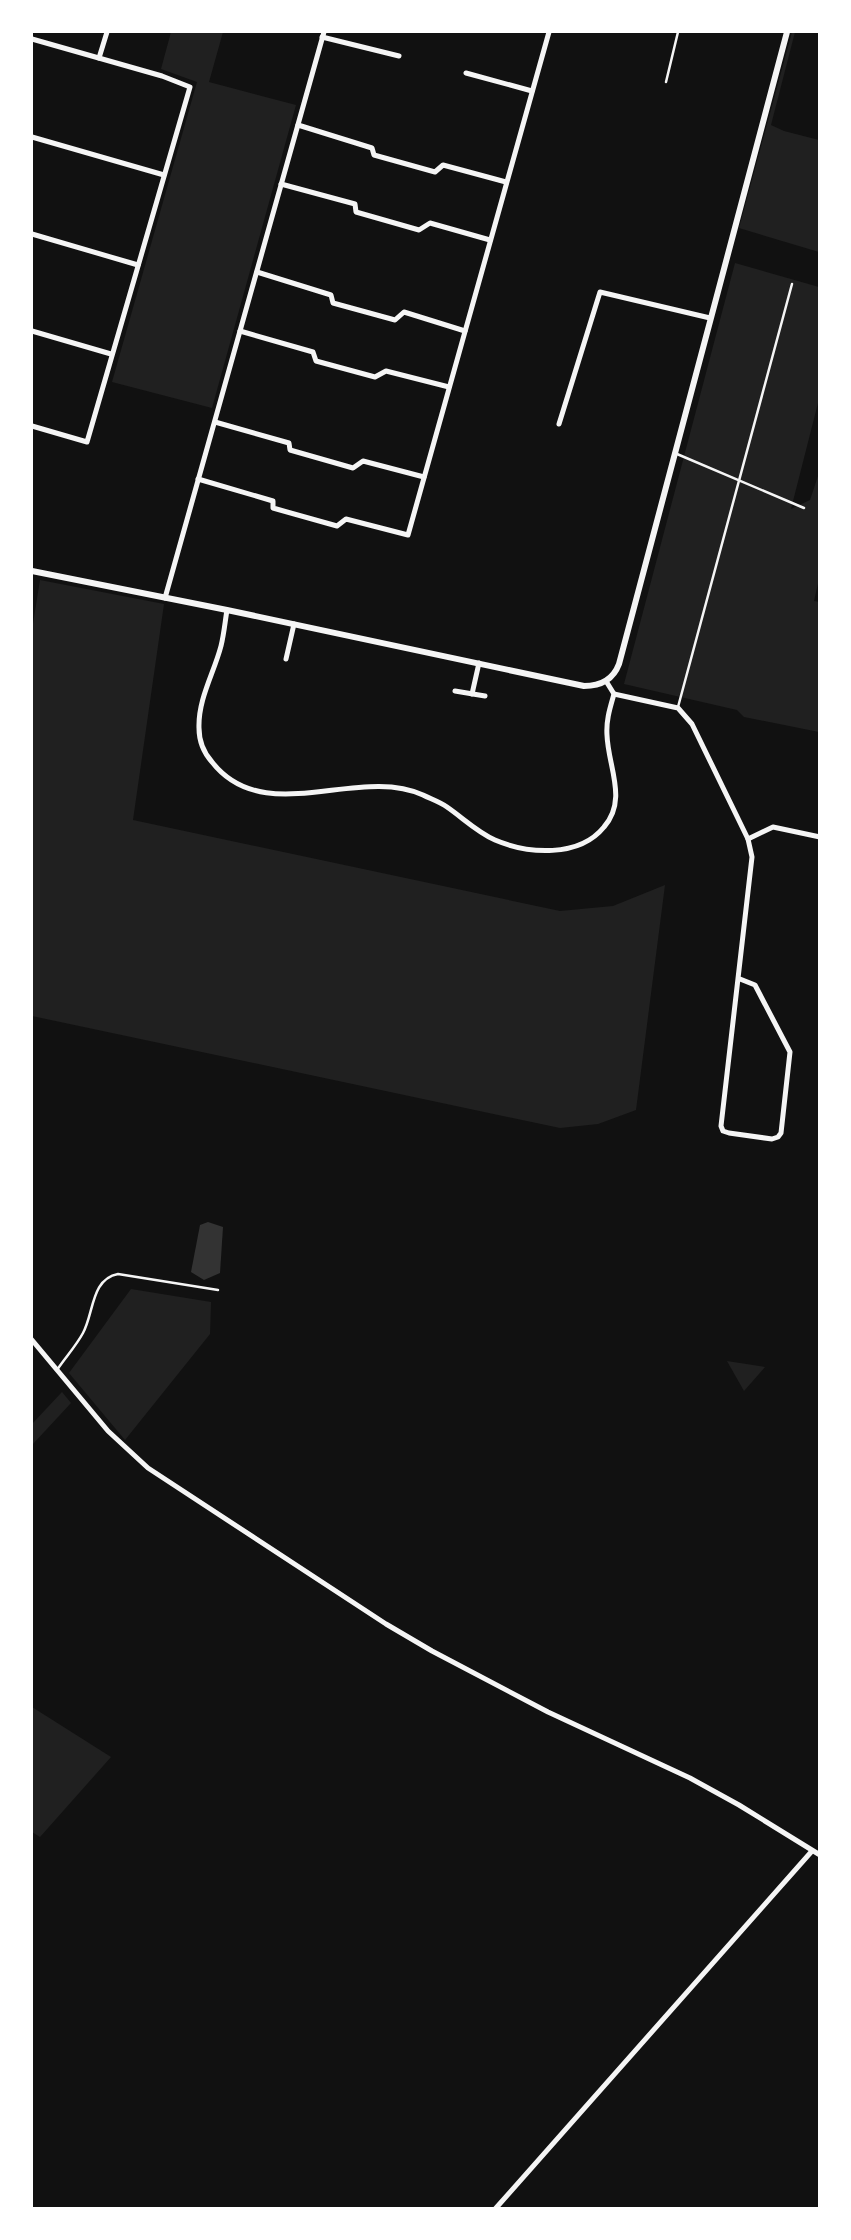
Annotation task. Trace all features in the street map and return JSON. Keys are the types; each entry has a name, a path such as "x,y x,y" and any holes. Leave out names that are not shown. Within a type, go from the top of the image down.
{"street":[{"path":"99,58 107,32"},
{"path":"198,479 272,501 273,508 337,526 346,519 408,535 548,32"},
{"path":"32,577 32,571 584,686 600,685 606,681 619,664 787,32"},
{"path":"165,598 323,34 399,57"},
{"path":"32,39 162,76 190,87 87,442 32,426"},
{"path":"466,73 532,91"},
{"path":"298,125 372,148 374,155 423,169 435,172 443,165 506,182"},
{"path":"32,136 164,175"},
{"path":"281,184 355,204 356,212 419,230 430,223 490,240"},
{"path":"32,234 138,265"},
{"path":"257,272 331,295 333,303 395,320 404,312 465,331"},
{"path":"559,424 600,292 710,318"},
{"path":"32,331 111,354"},
{"path":"240,331 313,352 316,361 375,377 386,371 449,387"},
{"path":"215,422 289,443 290,450 353,468 363,461 424,477"},
{"path":"227,610 220,647 205,693 199,728 201,745 219,771 236,782 275,793 300,794 363,786 390,786 419,793 445,806 494,840 516,847 562,849 591,839 604,827 616,801 616,785 607,738 607,719 614,694"},
{"path":"286,659 294,624"},
{"path":"472,694 478,663"},
{"path":"606,681 614,694 678,708 692,724 748,839 752,857 721,1126 723,1131 729,1133 772,1139 781,1133 790,1052 755,985 740,979"},
{"path":"455,691 485,696"},
{"path":"748,839 773,827 820,837"},
{"path":"32,1340 108,1431 148,1468 386,1624 548,1712 690,1778 820,1855"},
{"path":"496,2208 812,1851"}],"lane":[{"path":"666,82 678,32"},
{"path":"678,708 792,284"},
{"path":"674,453 804,508"},
{"path":"56,1371 83,1335 98,1287 111,1275 218,1290"}],"shaded area":[{"path":"171,32 223,32 209,82 296,105 212,408 112,382 197,82 161,69"},
{"path":"792,32 795,32 771,125 819,140 819,252 739,228"},
{"path":"735,263 819,287 819,399 791,509 810,500 819,473 819,579 814,601 820,602 819,732 744,717 737,710 624,684"},
{"path":"40,580 164,604 133,820 560,911 613,906 665,885 636,1110 598,1124 560,1128 32,1016 32,630"},
{"path":"208,1222 223,1227 220,1273 204,1280 191,1272 200,1225"},
{"path":"131,1289 211,1302 210,1334 125,1440 69,1373"},
{"path":"727,1361 765,1367 744,1391"},
{"path":"62,1392 71,1403 32,1445 32,1424"},
{"path":"32,1707 111,1757 40,1837 32,1832"}]}
